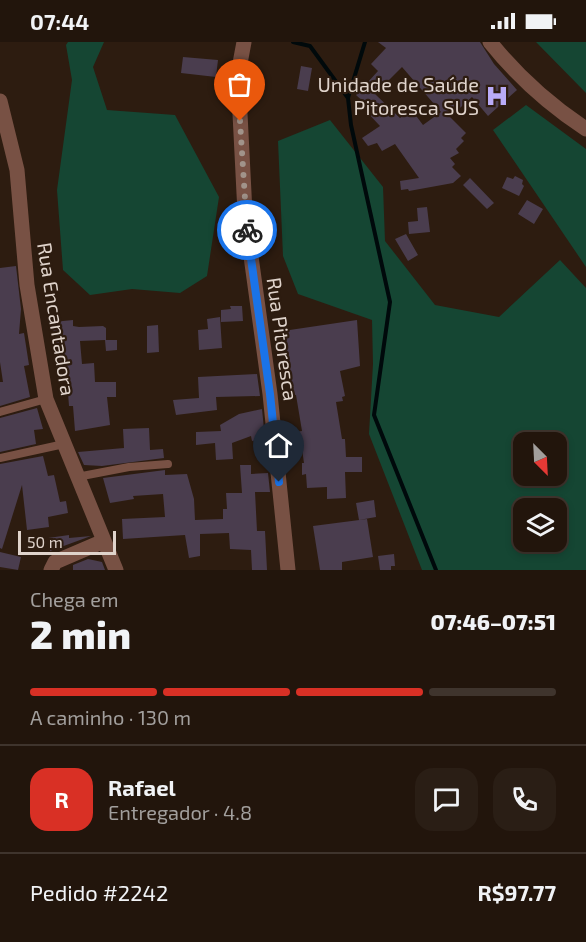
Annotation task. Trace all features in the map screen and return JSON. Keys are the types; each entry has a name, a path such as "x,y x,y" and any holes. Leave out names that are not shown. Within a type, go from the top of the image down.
{"street":[{"name":"Rua Pitoresca","path":"244,42 238,74 245,213 270,394 288,570"},
{"path":"490,42 516,74 553,108 586,129"},
{"name":"Rua Encantadora","path":"0,101 17,170 27,285 46,399 116,570"},
{"path":"51,570 55,562 104,542"}],"lane":[{"path":"0,412 46,399"},
{"path":"0,458 64,444"},
{"path":"76,477 129,467 168,464"}],"green space":[{"path":"68,42 104,42 93,67 107,110 175,115 219,197 207,276 180,293 132,289 90,295 63,270 57,190 72,80 66,45"},
{"path":"536,42 586,42 586,93"},
{"path":"526,105 586,149 586,267 493,130"},
{"path":"330,120 383,187 385,241 435,305 499,317 560,260 586,288 586,570 422,570 369,434 373,364 372,320 298,294 283,256 278,141"}],"building":[{"path":"378,42 480,42 494,64 517,90 488,116 472,97 450,117 466,133 461,138 464,141 456,149 459,153 450,158 455,164 452,167 461,176 453,183 409,191 408,189 401,190 400,181 419,178 395,144 382,151 377,143 368,146 362,138 380,126 365,110 369,107 356,95 378,71 371,64 386,48","holes":["402,67 441,112 423,125 414,113 411,115 407,113 400,118 375,94"]},
{"path":"183,57 218,60 216,77 181,73"},
{"path":"301,66 312,68 308,91 297,89"},
{"path":"515,176 523,180 524,186 519,196 502,188 507,177 513,179"},
{"path":"470,178 494,203 487,209 463,185"},
{"path":"527,200 543,209 534,224 518,214"},
{"path":"427,207 430,232 409,234 408,222 418,221 417,208"},
{"path":"406,234 418,255 408,261 395,239"},
{"path":"16,266 21,309 19,334 24,333 29,365 24,366 30,397 0,406 0,382 3,382 0,362 0,268"},
{"path":"230,306 242,306 243,321 221,322 221,310 231,309"},
{"path":"220,317 222,348 199,350 198,330 208,329 207,319"},
{"path":"73,320 73,326 103,326 106,328 106,340 117,340 117,350 106,351 105,340 80,341 82,364 94,363 95,382 116,382 116,397 107,397 110,425 75,431 73,406 69,406 64,360 55,361 53,322"},
{"path":"357,320 360,366 340,371 345,396 342,397 343,401 336,402 342,439 345,439 346,457 362,457 362,472 345,472 346,498 327,499 327,487 307,488 306,474 302,475 302,463 304,463 301,442 297,443 295,432 302,431 296,395 290,395 288,379 285,379 283,365 289,364 283,331"},
{"path":"158,325 159,352 147,353 147,326"},
{"path":"257,374 260,396 216,397 217,410 176,415 173,400 199,398 198,377"},
{"path":"37,408 43,429 34,430 36,444 0,452 0,418"},
{"path":"262,409 265,439 252,441 251,436 232,443 233,459 216,460 215,443 196,445 196,432 221,431 220,425 239,414"},
{"path":"149,428 150,450 163,449 164,458 102,466 84,465 78,452 124,448 123,429"},
{"path":"43,456 48,476 54,475 60,502 66,501 68,513 48,517 49,527 27,530 22,485 2,549 0,548 0,464"},
{"path":"240,465 251,465 251,474 268,473 270,492 255,492 257,531 265,531 267,570 252,570 251,550 230,549 229,533 200,534 200,556 189,558 185,535 123,539 122,519 165,517 163,494 133,496 134,499 110,503 103,478 165,470 165,475 187,474 194,499 195,520 223,519 223,509 227,509 226,493 242,493"},
{"path":"374,500 376,517 359,520 356,503"},
{"path":"367,519 373,557 342,562 342,570 320,570 313,526"},
{"path":"69,535 69,538 91,536 50,551 48,538"},
{"path":"0,552 21,557 18,570 0,567"},
{"path":"394,554 395,566 391,566 391,570 380,570 378,556"},
{"path":"88,559 102,562 105,570 73,570 73,565"}],"waterway":[{"path":"293,42 310,46 348,98"},
{"path":"365,42 348,98 351,125 390,302 374,415 436,570"}],"way so far":[{"path":"240,121 247,230"}],"place":[{"name":"Unidade de Saúde Pitoresca SUS","path":"497,96"}],"route":[{"path":"247,230 270,394 279,482"}]}
